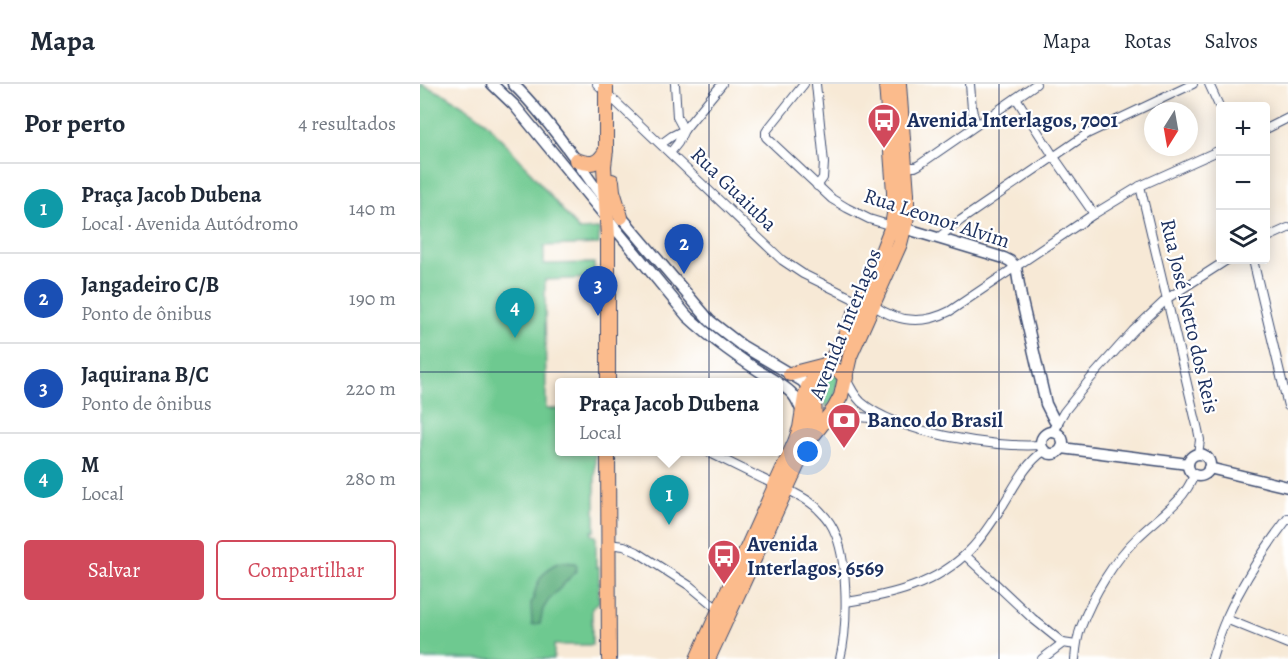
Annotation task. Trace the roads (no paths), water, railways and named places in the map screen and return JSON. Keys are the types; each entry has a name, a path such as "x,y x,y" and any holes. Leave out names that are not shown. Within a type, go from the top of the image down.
{"main road":[{"name":"Avenida Interlagos","path":"886,84 894,214 898,227"},
{"name":"Avenida Interlagos","path":"697,659 781,487 808,442 834,409 841,396 850,356 883,249 907,217 906,167 899,84"},
{"path":"603,87 606,150 605,200 614,218"},
{"path":"606,150 614,218 608,378"},
{"path":"576,160 592,164 602,157 606,150"},
{"name":"Avenida Interlagos","path":"708,659 781,487 800,428 808,387 838,349 866,303"},
{"path":"790,374 825,365 840,372 846,378"},
{"path":"808,387 815,405 814,420 808,442"},
{"path":"608,456 609,659"}],"street":[{"path":"492,84 514,105 614,218 710,321 753,353 802,381 808,387"},
{"path":"513,84 537,110 605,200"},
{"path":"675,84 677,117 684,130"},
{"path":"670,153 684,130 722,84"},
{"name":"Rua Leonor Alvim","path":"804,84 768,129 766,135 832,199 869,219 1004,258 1016,267"},
{"path":"816,84 824,163 823,178 817,186"},
{"path":"970,84 976,125"},
{"path":"906,167 919,165 1036,84"},
{"path":"938,238 1087,134 1193,84"},
{"path":"1209,84 1218,102"},
{"name":"Rua Guaiuba","path":"603,87 782,260 803,274 897,318 911,321 938,318 950,312 1094,214 1140,186 1216,152"},
{"path":"1016,98 1094,214"},
{"path":"1270,127 1288,118"},
{"path":"661,144 684,130"},
{"name":"Rua José Netto dos Reis","path":"1140,186 1200,440 1198,454"},
{"path":"614,218 617,232 687,316 714,340 770,378"},
{"path":"1270,236 1288,228"},
{"path":"1016,267 1046,405 1054,420 1055,428 1063,442 1062,448 1053,454 1047,453 1042,448 1041,442 1044,436 1055,428 1064,412 1117,348 1168,298 1221,264"},
{"path":"1254,264 1288,406"},
{"path":"747,364 753,353"},
{"path":"846,378 862,402 891,420"},
{"path":"783,386 793,393 802,413"},
{"path":"825,421 852,416 891,420 924,431 965,439 1042,448"},
{"path":"846,602 907,590 936,576 964,555 986,531 1042,448"},
{"path":"1062,448 1188,464"},
{"path":"1198,454 1207,459 1209,468 1203,475 1194,475 1189,471 1188,464 1191,457 1198,454"},
{"path":"716,456 815,505 828,521 836,536 844,578 846,602 840,659"},
{"path":"1209,468 1288,487"},
{"path":"1075,659 1080,627 1108,573 1138,537 1184,495 1194,475"},
{"path":"1212,659 1226,619 1251,571 1288,518"},
{"path":"608,544 624,546 637,552 690,586 719,610"},
{"path":"964,555 1063,644 1076,645"},
{"path":"1226,619 1288,644"},
{"path":"1042,659 1063,644"}],"place":[{"name":"Avenida Interlagos, 7001","path":"884,149"},
{"name":"Jangadeiro C/B","path":"684,274"},
{"name":"Jaquirana B/C","path":"598,316"},
{"name":"M","path":"515,338"},
{"name":"Banco do Brasil","path":"844,449"},
{"name":"Praça Jacob Dubena","path":"669,525"},
{"name":"Avenida Interlagos, 6569","path":"724,585"}]}
